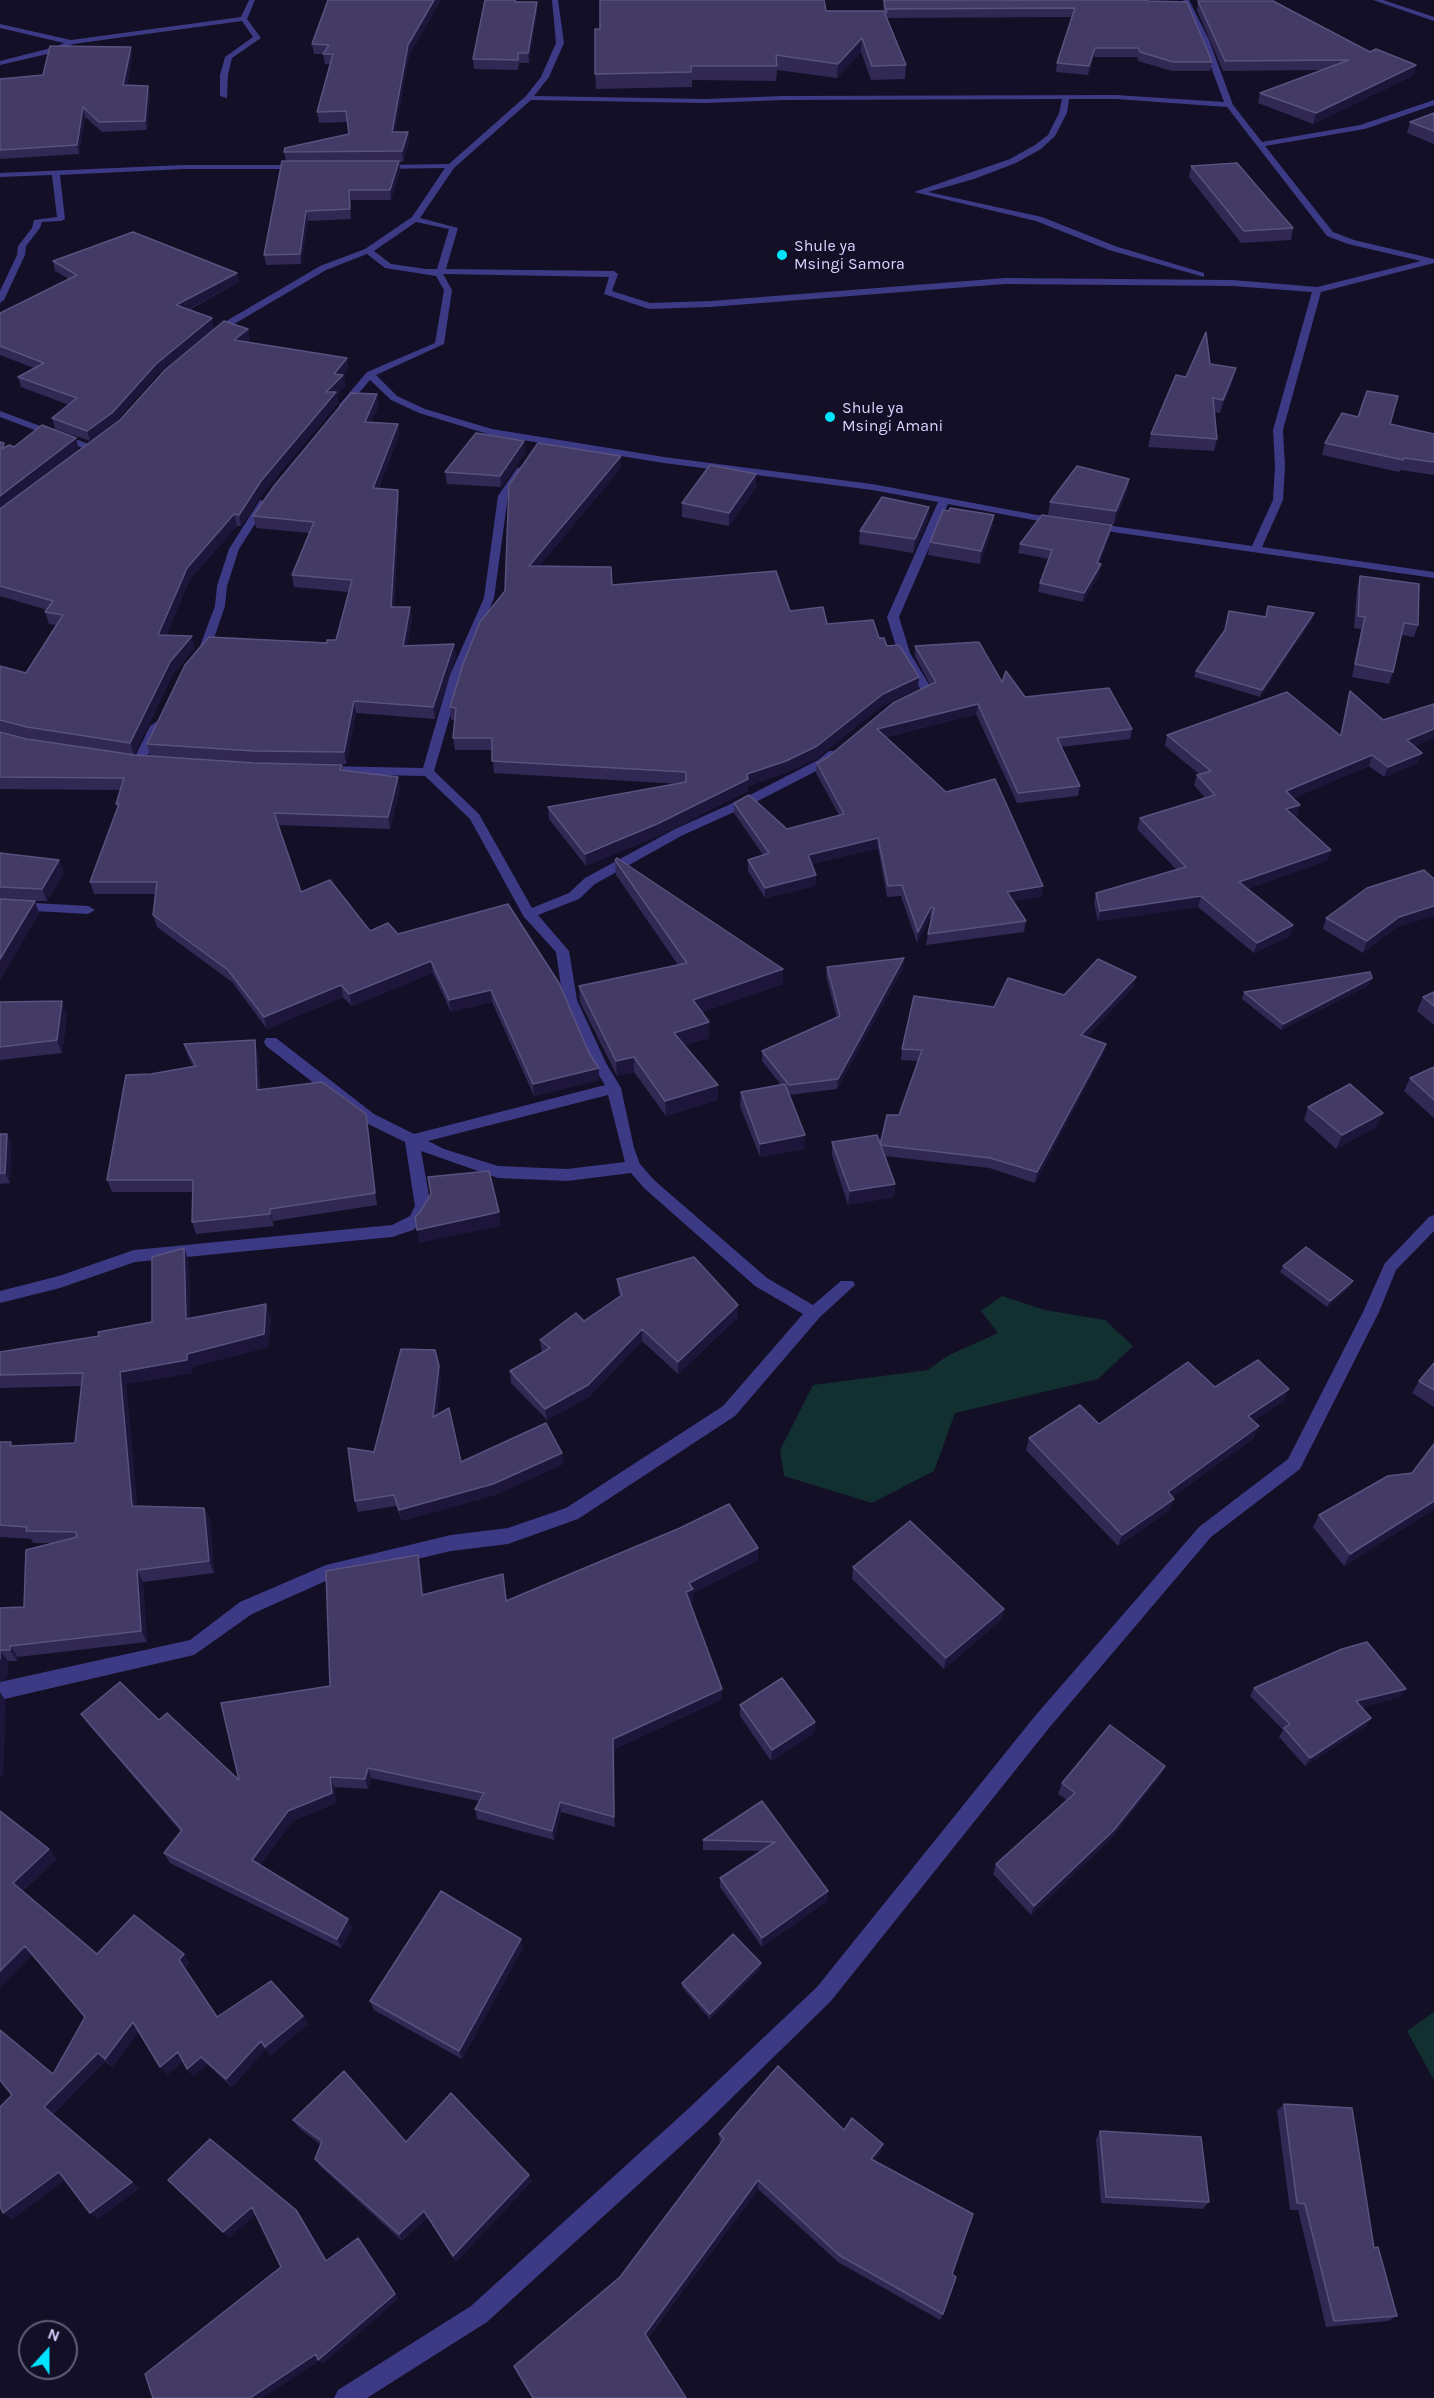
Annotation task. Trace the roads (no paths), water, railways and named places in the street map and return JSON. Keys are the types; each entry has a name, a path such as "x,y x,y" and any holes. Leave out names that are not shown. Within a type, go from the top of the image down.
{"street":[{"path":"244,19 252,0"},
{"path":"208,340 226,326 323,268 368,250 414,219 452,166 529,98 545,77 560,43 555,0"},
{"path":"1186,0 1212,56 1229,105 1330,234 1351,242 1434,262"},
{"path":"1376,0 1434,19"},
{"path":"0,63 57,49 71,42 244,19"},
{"path":"224,96 224,75 229,57 258,38 244,19"},
{"path":"0,26 71,42"},
{"path":"529,98 705,101 784,98 1066,98 1155,99 1229,105"},
{"path":"1066,98 1063,113 1051,136 1038,147 1013,161 971,177 918,192 1039,219 1170,268 1233,283"},
{"path":"1260,145 1362,127 1434,102"},
{"path":"372,167 452,166"},
{"path":"0,175 316,167"},
{"path":"0,300 21,255 22,246 36,228 38,220 61,219 56,172"},
{"path":"414,219 454,228 441,272"},
{"path":"333,419 370,374 439,345 448,290 439,274 388,266 368,250"},
{"path":"423,272 614,274 607,292 649,306 710,304 1005,281 1233,283 1317,290 1434,262"},
{"path":"1256,548 1278,500 1280,466 1278,430 1317,290"},
{"path":"370,374 394,398 457,424 535,449 664,460 872,487 1074,524"},
{"path":"0,414 87,452 100,441"},
{"path":"428,772 456,675 489,598 503,496 535,449"},
{"path":"193,661 205,647 220,606 222,586 234,549 270,494"},
{"path":"905,703 927,691 904,653 893,618 945,499"},
{"path":"1086,525 1434,575"},
{"path":"140,761 160,718"},
{"path":"529,914 574,896 590,881 679,832 822,763 845,745"},
{"path":"315,770 428,772 475,818 529,914 562,951 570,1000 599,1064 614,1088 627,1148 634,1167 649,1184 761,1282 814,1313"},
{"path":"0,905 88,910"},
{"path":"271,1042 369,1118 439,1153 498,1172 567,1175 634,1167"},
{"path":"412,1140 614,1088"},
{"path":"0,1297 60,1282 134,1256 392,1231 408,1226 416,1220 423,1206 412,1140"},
{"path":"346,2398 479,2314 696,2117 824,1994 1042,1722 1205,1532 1294,1464 1371,1312 1390,1267 1434,1221"},
{"path":"0,1691 194,1647 246,1608 326,1573 451,1543 508,1536 573,1514 729,1411 814,1313 847,1285"}],"place":[{"name":"Shule ya Msingi Samora","path":"782,255"},
{"name":"Shule ya Msingi Amani","path":"830,417"}]}
